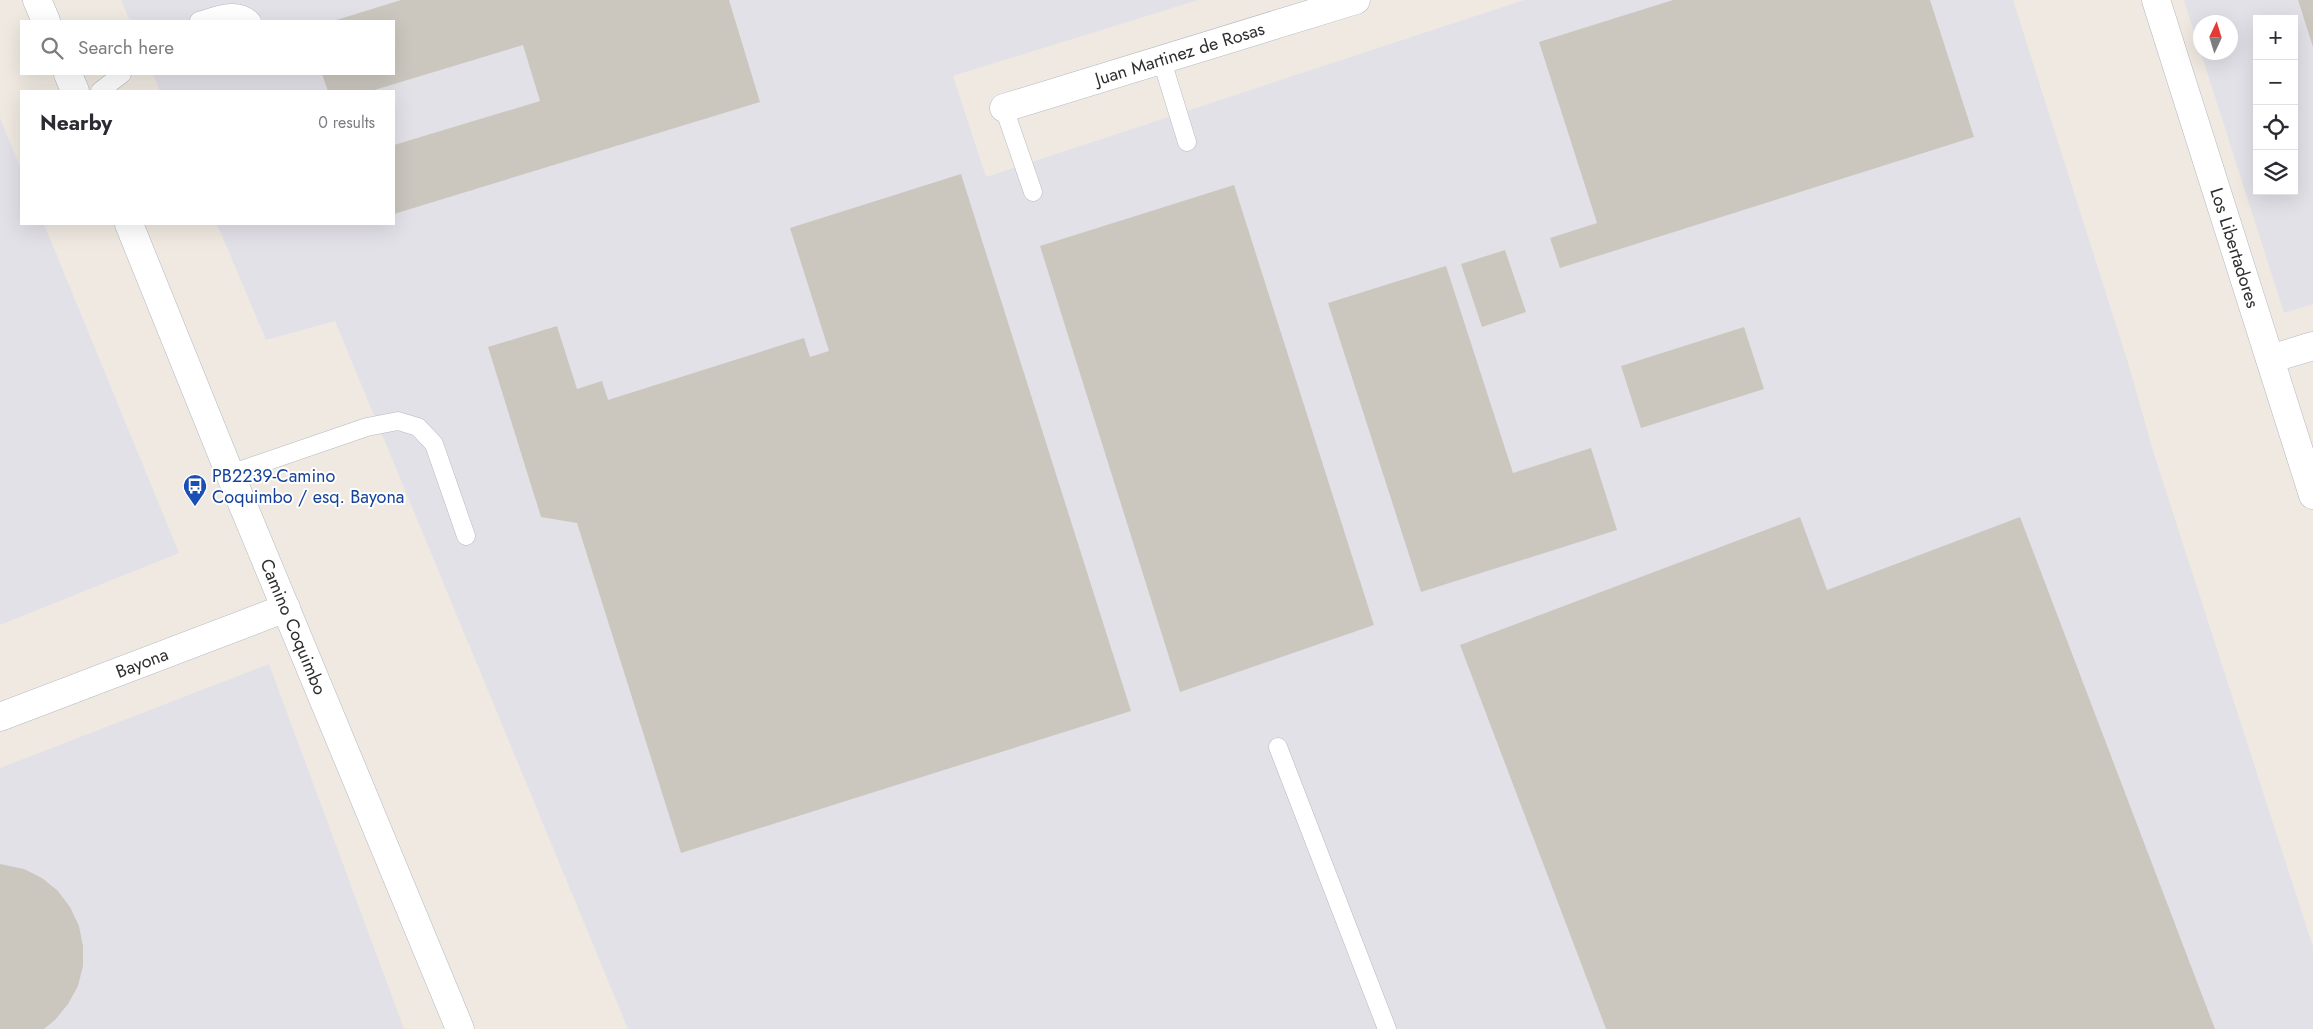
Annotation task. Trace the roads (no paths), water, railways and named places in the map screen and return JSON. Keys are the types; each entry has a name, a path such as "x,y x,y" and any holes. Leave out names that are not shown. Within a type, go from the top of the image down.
{"street":[{"path":"37,0 46,20"},
{"name":"Juan Martinez de Rosas","path":"1004,108 1356,0"},
{"name":"Los Libertadores","path":"2156,0 2313,495"},
{"path":"68,75 75,90"},
{"name":"Camino Coquimbo","path":"129,225 230,474 460,1029"},
{"path":"2270,359 2313,346"},
{"name":"Bayona","path":"0,717 286,608"}],"lane":[{"path":"202,20 230,12 246,16 251,20"},
{"path":"1162,61 1187,142"},
{"path":"101,90 121,75"},
{"path":"1004,108 1033,192"},
{"path":"230,474 367,427 398,421 418,427 434,444 466,536"},
{"path":"1278,747 1387,1029"}],"place":[{"name":"PB2239-Camino Coquimbo / esq. Bayona","path":"195,507"}]}
